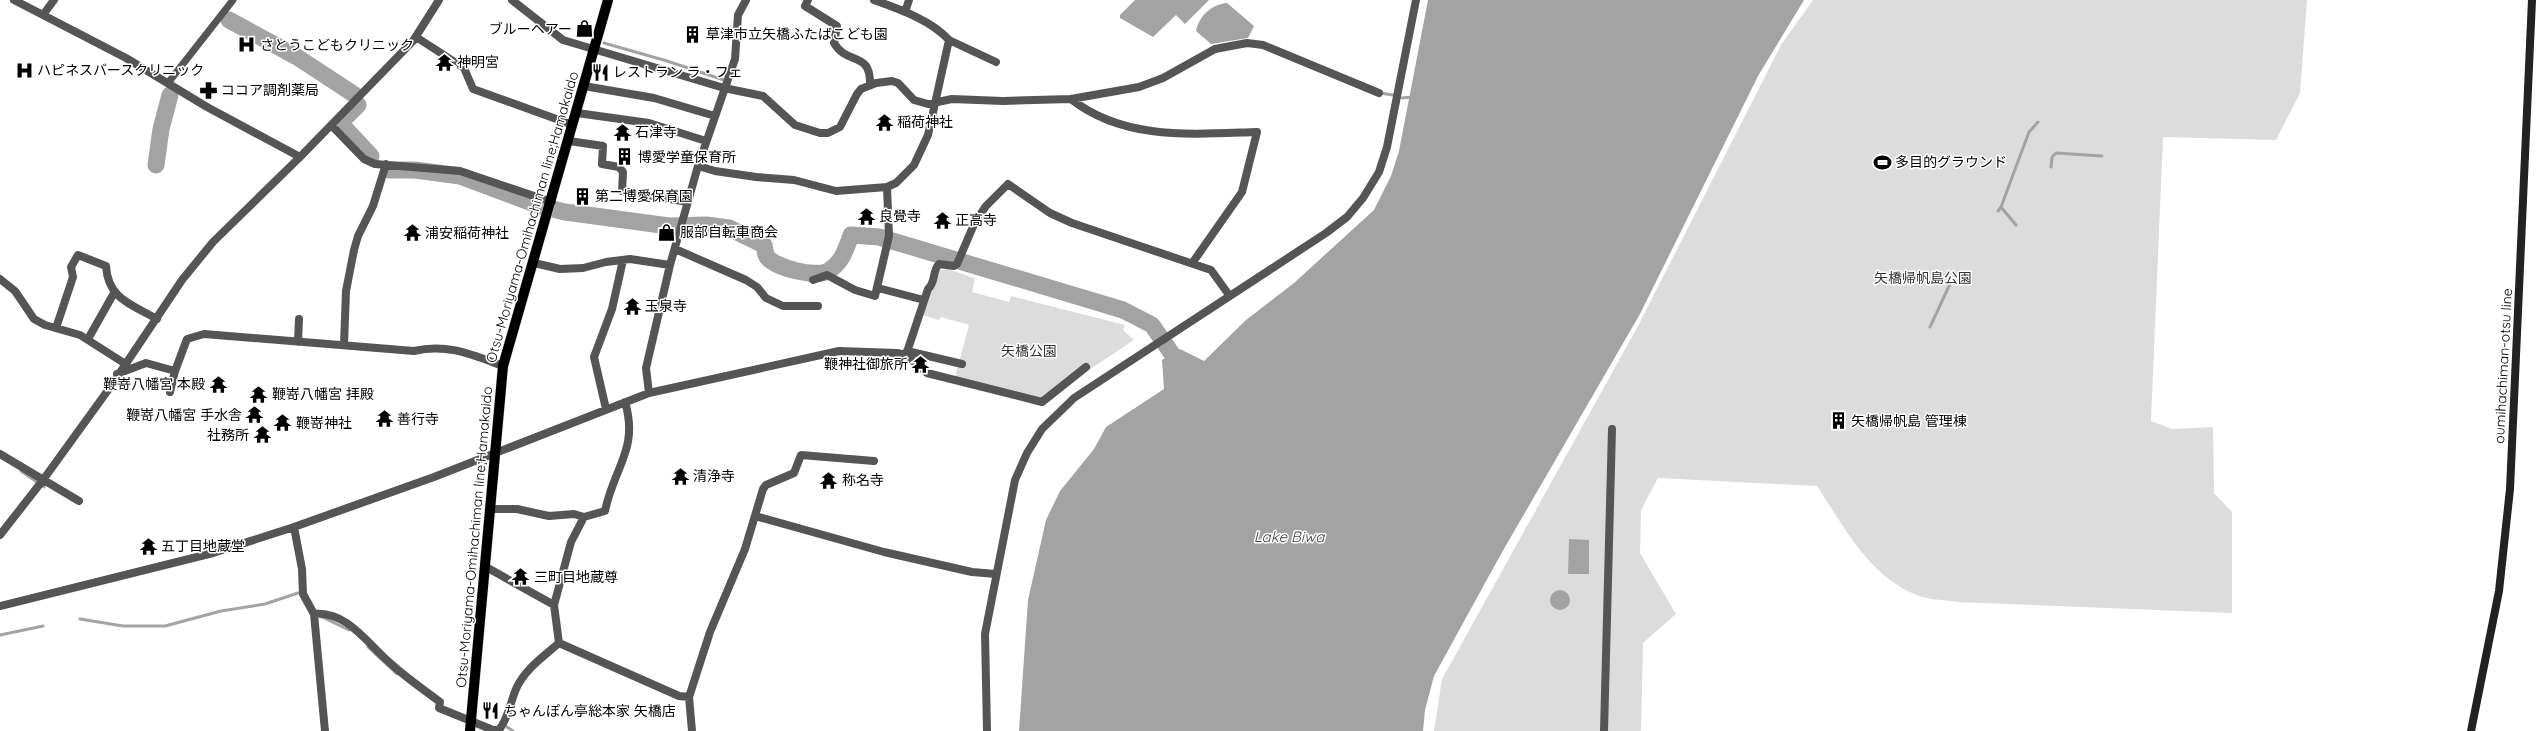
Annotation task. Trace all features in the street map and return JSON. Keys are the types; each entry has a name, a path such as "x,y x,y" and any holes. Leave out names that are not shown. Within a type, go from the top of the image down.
{"main road":[{"name":"Otsu-Moriyama-Omihachiman line;Hamakaido","path":"470,727 486,567 494,454 503,366 569,141 608,0"},
{"name":"oumihachiman-otsu line","path":"2471,731 2499,591 2510,489 2532,0"}],"street":[{"path":"14,0 126,58 300,157"},
{"path":"43,16 54,0"},
{"path":"168,83 233,0"},
{"path":"0,534 43,480 157,319 182,280 213,242 300,157 416,37 439,0"},
{"path":"512,0 563,40 724,88 762,96 795,125 820,133 828,133 840,127 857,94 870,85 892,81 901,85 914,100 934,103 952,99 1003,101 1071,99 1139,87 1163,78 1216,49 1247,44 1263,45 1379,93"},
{"path":"649,393 646,368 670,265 698,166 735,59 738,15 746,0"},
{"path":"808,0 805,6 837,26 834,43 842,53 868,66 871,71 870,85"},
{"path":"874,0 906,12 944,34 949,40 996,62"},
{"path":"906,12 909,0"},
{"path":"987,731 985,634 1015,480 1026,453 1039,434 1074,398 1326,233 1347,217 1363,198 1379,172 1387,147 1416,0"},
{"path":"416,37 464,68 473,89 573,125"},
{"path":"698,166 715,171 756,177 794,180 836,191 887,187 906,175 919,157 928,135 949,40"},
{"path":"584,86 654,98 715,116"},
{"path":"1071,99 1096,115 1151,132 1177,135 1258,132 1242,192 1193,262"},
{"path":"577,113 649,123 706,141"},
{"path":"331,125 364,158 375,164 460,171 550,207"},
{"path":"569,141 603,146 602,164 619,167 623,172 622,191 688,202"},
{"path":"344,345 346,291 354,250 358,236 373,206 386,164"},
{"path":"907,353 928,289 933,284 936,267 939,264 954,266 959,261 975,222 986,206 1008,184 1050,214 1072,223 1193,262 1211,270 1230,295"},
{"path":"813,280 826,276 855,290 874,296 878,288 888,239 887,187"},
{"path":"675,249 746,280 757,287 766,298 783,306 818,306"},
{"path":"56,328 73,277 71,267 76,256 106,266 108,284 114,293 157,319"},
{"path":"534,263 560,269 583,268 623,260 637,259 670,265"},
{"path":"606,409 594,357 612,309 623,260"},
{"path":"0,280 14,291 34,320 88,340 124,364"},
{"path":"878,288 924,300"},
{"path":"88,340 114,293"},
{"path":"298,342 299,319"},
{"path":"170,392 187,339 198,334 414,351 430,347 461,350 503,366"},
{"path":"0,606 213,553 294,527 494,454 649,393 839,352 907,353 962,364"},
{"path":"907,353 927,373 1042,402 1086,367"},
{"path":"117,374 146,363 176,371"},
{"path":"490,509 517,509 540,515 574,514 584,517 605,511 608,494 629,442 630,422 625,402"},
{"path":"1604,731 1612,428"},
{"path":"0,454 79,501"},
{"path":"692,731 690,697 710,632 745,549 762,489 766,485 794,473 800,456 874,462"},
{"path":"755,516 884,552 972,572 996,574"},
{"path":"558,643 554,605 571,542 584,517"},
{"path":"294,527 302,569 303,594 314,614 325,731"},
{"path":"486,567 554,605"},
{"path":"314,614 322,613 353,627 388,662 440,702 439,708 470,727 500,730 506,721 516,689 525,673 558,643"},
{"path":"558,643 679,696 690,697"}],"green space":[{"name":"矢橋帰帆島公園","path":"1813,0 2307,0 2300,93 2276,140 2163,137 2151,421 2172,429 2213,427 2214,493 2232,512 2232,613 1958,602 1919,596 1901,588 1872,564 1848,534 1817,486 1658,478 1641,510 1640,553 1676,614 1643,643 1641,731 1434,731 1442,679 1638,326 1781,45"},
{"name":"矢橋公園","path":"948,269 974,278 976,273 972,292 1009,302 1011,296 1125,325 1123,330 1134,340 1066,385 1043,404 954,381 969,325 941,317 939,320 922,315 939,271"}],"water":[{"path":"1135,0 1209,0 1185,24 1176,15 1153,37 1120,18 1120,15"},
{"name":"Lake Biwa","path":"1428,0 1804,0 1758,76 1640,314 1501,554 1434,676 1425,710 1423,731 1019,731 1028,600 1046,520 1060,491 1094,449 1106,427 1164,389 1162,360 1180,349 1204,361 1246,320 1294,283 1374,210 1391,176 1399,151"},
{"path":"1227,3 1254,26 1248,38 1211,44 1196,31 1200,20 1211,8"},
{"path":"1569,539 1589,540 1589,574 1568,574"},
{"path":"1556,590 1564,590 1570,596 1570,604 1564,610 1556,610 1550,604 1550,596"}],"waterway":[{"path":"229,20 297,57 355,95"},
{"path":"604,43 667,61 724,80"},
{"path":"1380,93 1393,95"},
{"path":"156,165 161,129 170,95"},
{"path":"1402,98 1412,97"},
{"path":"358,105 341,122 342,125 371,156"},
{"path":"2001,207 2029,132 2038,122"},
{"path":"2051,167 2052,157 2056,153 2102,156"},
{"path":"389,170 415,170 460,176 540,206 565,212 669,226 706,225 729,228 764,245 766,256 772,261 787,268 806,273 822,273 833,268 843,255 851,235 879,237 1123,310 1152,325 1172,354"},
{"path":"1998,211 2001,207 2016,225"},
{"path":"1930,327 1950,284"},
{"path":"21,471 44,487"},
{"path":"80,619 123,626 165,626 221,611 265,604 298,593"},
{"path":"322,617 349,630"},
{"path":"0,635 43,626"},
{"path":"368,647 397,674"},
{"path":"507,727 513,731"}],"place":[{"name":"ブルーヘアー","path":"585,29"},
{"name":"草津市立矢橋ふたばこども園","path":"693,34"},
{"name":"さとうこどもクリニック","path":"247,45"},
{"name":"神明宮","path":"444,62"},
{"name":"ハピネスバースクリニック","path":"24,70"},
{"name":"レストラン ラ・フェ","path":"600,72"},
{"name":"ココア調剤薬局","path":"208,90"},
{"name":"稲荷神社","path":"884,122"},
{"name":"石津寺","path":"622,132"},
{"name":"博愛学童保育所","path":"625,157"},
{"name":"多目的グラウンド","path":"1882,162"},
{"name":"第二博愛保育園","path":"582,196"},
{"name":"良覺寺","path":"866,216"},
{"name":"正高寺","path":"942,220"},
{"name":"服部自転車商会","path":"667,232"},
{"name":"浦安稲荷神社","path":"412,233"},
{"name":"玉泉寺","path":"632,306"},
{"name":"鞭神社御旅所","path":"921,364"},
{"name":"鞭嵜八幡宮 本殿","path":"218,384"},
{"name":"鞭嵜八幡宮 拝殿","path":"259,394"},
{"name":"鞭嵜八幡宮 手水舎","path":"255,415"},
{"name":"善行寺","path":"384,419"},
{"name":"矢橋帰帆島 管理棟","path":"1838,421"},
{"name":"鞭嵜神社","path":"283,423"},
{"name":"社務所","path":"262,435"},
{"name":"清浄寺","path":"680,476"},
{"name":"称名寺","path":"829,480"},
{"name":"五丁目地蔵堂","path":"148,546"},
{"name":"三町目地蔵尊","path":"521,577"},
{"name":"ちゃんぽん亭総本家 矢橋店","path":"491,711"}]}
